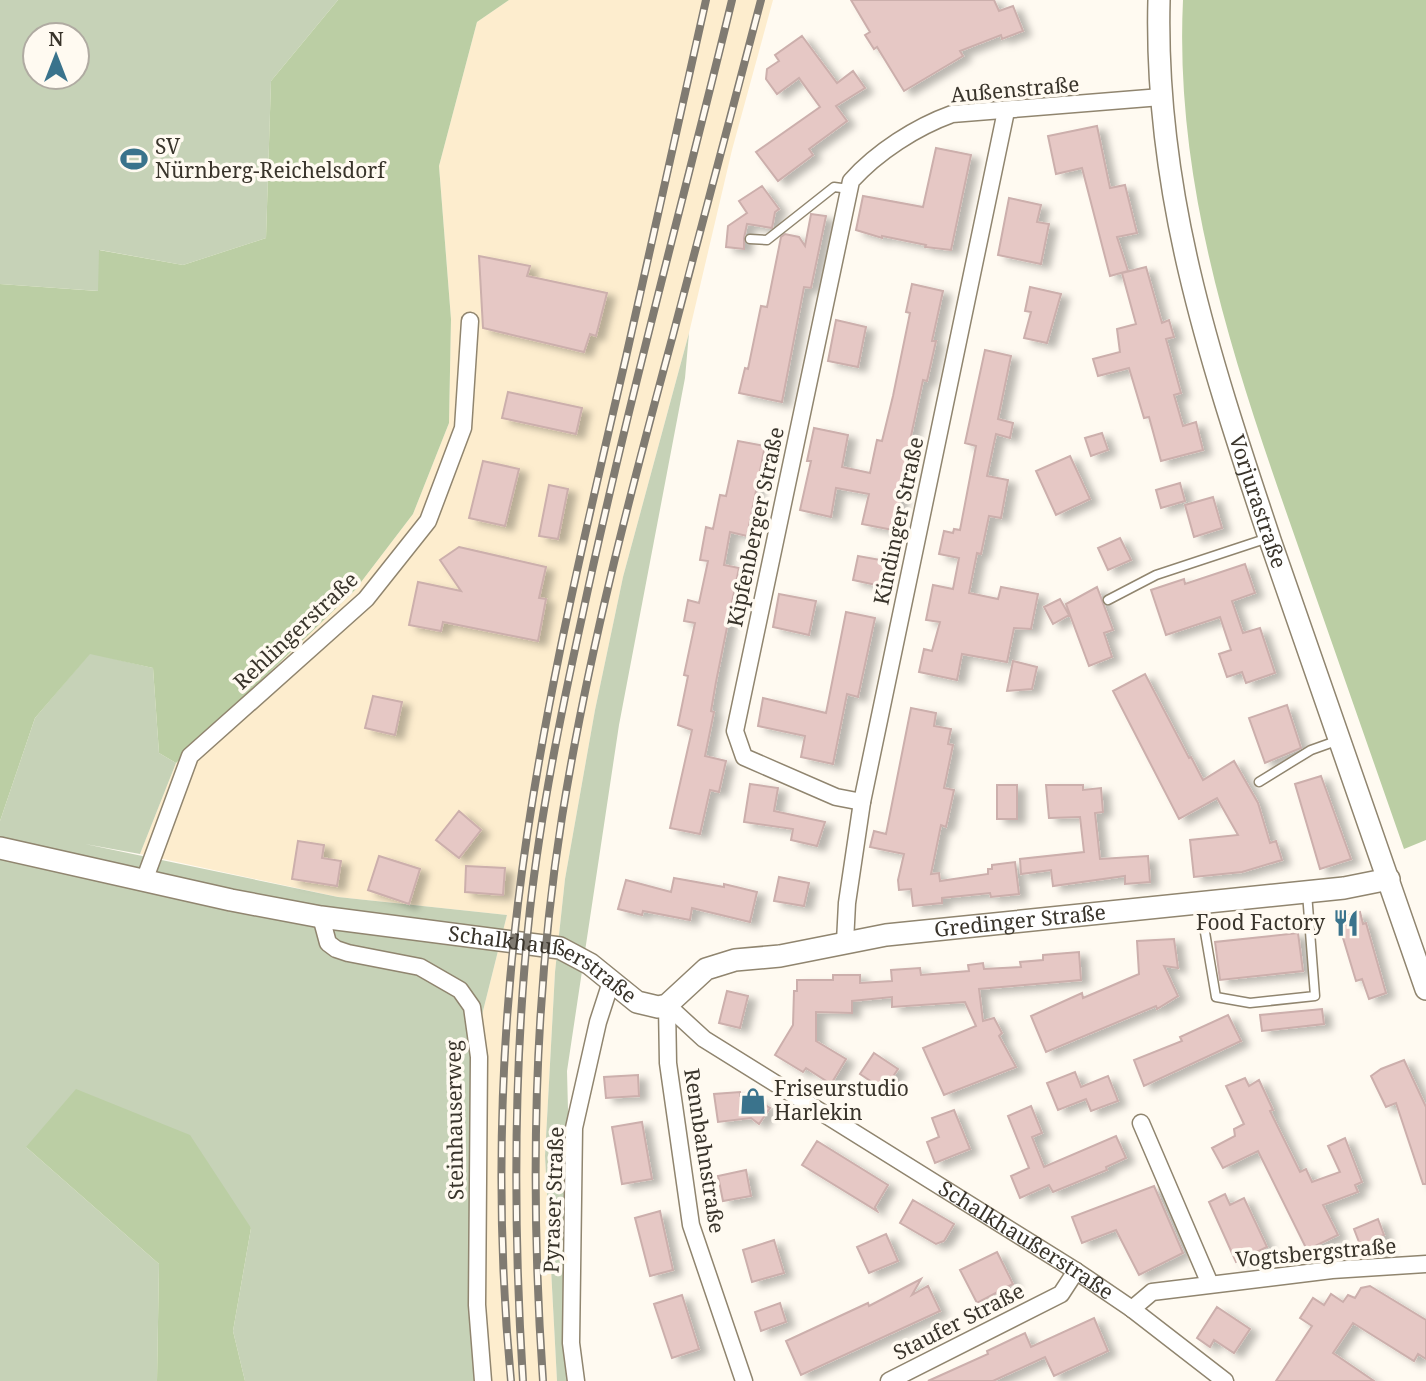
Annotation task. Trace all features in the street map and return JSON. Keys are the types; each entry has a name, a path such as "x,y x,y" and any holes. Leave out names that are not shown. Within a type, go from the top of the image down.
{"main road":[{"name":"Vorjurastraße","path":"1159,0 1161,97 1173,202 1192,291 1222,396 1426,989"},
{"name":"Schalkhaußerstraße","path":"0,848 321,917 560,948 590,964 637,1002 650,1006 667,1005"},
{"name":"Gredinger Straße","path":"667,1005 706,969 735,960 780,956 886,935 1357,887 1389,879"}],"street":[{"name":"Außenstraße","path":"850,185 867,163 934,121 952,114 1161,97"},
{"name":"Kindinger Straße","path":"845,942 847,903 862,802 1006,111"},
{"name":"Kipfenberger Straße","path":"850,185 735,731 744,757 836,797 862,802"},
{"name":"Rehlingerstraße","path":"144,881 190,756 366,599 428,521 463,428 470,321"},
{"name":"Steinhauserweg","path":"321,917 328,943 336,949 348,954 420,967 460,990 472,1007 479,1058 477,1306 483,1381"},
{"name":"Pyraser Straße","path":"576,1381 571,1343 574,1128 598,1022 611,982"},
{"name":"Schalkhaußerstraße","path":"667,1005 704,1039 1076,1271 1132,1309 1226,1381"},
{"name":"Rennbahnstraße","path":"667,1005 668,1063 691,1225 744,1381"},
{"name":"Vogtsbergstraße","path":"1141,1123 1210,1284"},
{"name":"Vogtsbergstraße","path":"1132,1309 1152,1292 1332,1270 1426,1264"},
{"name":"Staufer Straße","path":"889,1381 1061,1294 1076,1271"}],"lane":[{"path":"750,239 767,240 834,187 850,185"},
{"path":"1108,600 1156,575 1270,538"},
{"path":"1259,782 1311,750 1339,740"},
{"path":"1200,903 1216,997 1250,1003 1289,999 1314,996 1307,892"}],"shaded area":[{"path":"509,0 773,0 732,150 689,333 623,577 595,710 565,879 555,972 545,1156 557,1381 487,1381 478,1234 481,1019 507,915 338,897 140,854 176,763 355,590 413,514 449,423 451,319 439,166 477,22"}],"green space":[{"name":"SV Nürnberg-Reichelsdorf","path":"0,0 338,0 271,81 266,238 183,265 100,250 99,291 0,284"},
{"path":"338,0 509,0 477,22 439,166 451,319 449,423 413,514 355,590 176,763 159,753 153,668 90,654 35,718 0,821 0,284 98,291 99,250 183,265 266,238 271,81"},
{"path":"1183,0 1426,0 1426,840 1404,849 1251,409 1213,275 1188,139 1183,70"},
{"path":"689,333 685,378 619,725 567,1071 575,1381 557,1381 545,1156 555,972 565,879 595,710 623,577"},
{"path":"90,653 153,668 159,753 176,763 140,854 85,844 338,897 507,915 481,1019 478,1234 487,1381 245,1381 233,1331 251,1228 26,1147 159,1264 157,1381 0,1381 0,821 35,718"},
{"path":"76,1089 190,1135 251,1228 233,1331 245,1381 157,1381 159,1264 26,1147"}],"building":[{"path":"851,0 994,0 999,11 1013,6 1023,31 1002,39 1001,35 960,51 963,56 904,91 877,47 874,49 865,35 870,32"},
{"path":"802,36 837,83 853,71 865,88 836,106 847,121 809,149 813,155 778,181 756,152 820,107 799,78 777,94 766,79 767,69 779,61 775,55"},
{"path":"1097,126 1110,188 1125,185 1137,233 1117,237 1128,271 1110,276 1082,168 1056,174 1048,136"},
{"path":"936,148 971,155 951,250 882,238 856,230 863,196 923,207"},
{"path":"762,186 779,209 775,212 772,228 747,224 744,249 726,247 728,226 747,213 739,201"},
{"path":"1009,198 1041,205 1037,222 1049,224 1041,264 998,255"},
{"path":"811,214 826,216 811,288 804,287 782,402 739,393 745,368 748,369 761,306 767,307 781,237 785,234 799,237 805,246"},
{"path":"479,256 530,266 527,276 607,293 596,336 590,334 584,352 483,328"},
{"path":"1146,267 1162,323 1169,320 1174,337 1166,339 1181,393 1174,395 1183,426 1196,422 1203,450 1161,461 1149,417 1144,418 1129,368 1098,376 1093,359 1120,352 1117,329 1136,324 1122,273"},
{"path":"912,284 943,291 932,341 936,341 927,381 923,380 908,450 911,451 893,530 862,524 869,494 836,488 831,517 800,510 811,461 807,461 814,428 848,435 842,467 870,473 877,440 882,441 893,396 910,313 906,312"},
{"path":"1030,287 1061,294 1047,343 1024,338 1031,312 1025,311"},
{"path":"836,320 866,327 858,367 828,361"},
{"path":"985,350 1011,356 998,419 1013,423 1010,438 996,434 987,476 1008,480 1001,518 989,516 981,554 977,553 969,593 998,599 1001,587 1038,594 1031,629 1014,628 1007,662 962,654 957,680 919,672 924,649 932,651 940,622 926,620 933,585 953,589 959,558 939,554 944,531 953,533 954,529 960,530 976,446 965,443"},
{"path":"508,392 582,408 576,434 502,418"},
{"path":"1102,433 1108,450 1091,456 1085,438"},
{"path":"738,441 765,446 747,536 730,532 724,565 739,568 716,682 711,711 714,712 705,756 726,761 719,792 710,790 700,834 670,828 692,730 678,725 688,676 684,675 695,623 684,621 688,600 699,603 708,561 700,560 706,527 713,529 720,495 726,496"},
{"path":"1070,456 1090,499 1056,515 1036,471"},
{"path":"483,461 519,469 505,526 469,518"},
{"path":"1180,483 1185,501 1161,508 1156,490"},
{"path":"549,485 568,489 558,539 539,536"},
{"path":"1213,497 1222,528 1194,537 1185,505"},
{"path":"1120,538 1131,560 1108,570 1098,548"},
{"path":"459,547 546,567 539,598 546,599 538,641 443,622 441,631 409,625 418,582 461,591 440,560"},
{"path":"858,556 886,561 881,586 853,580"},
{"path":"1245,564 1255,593 1232,601 1243,633 1260,628 1275,673 1246,683 1242,672 1227,677 1219,654 1231,650 1220,617 1166,635 1151,590 1184,579 1185,584"},
{"path":"1097,587 1113,630 1104,633 1112,657 1089,666 1066,604"},
{"path":"779,594 816,601 809,635 773,627"},
{"path":"1060,599 1069,615 1053,624 1044,607"},
{"path":"846,612 875,618 858,697 847,694 833,764 801,757 805,736 758,726 763,698 826,713"},
{"path":"1013,661 1037,667 1032,689 1007,691"},
{"path":"1145,674 1203,780 1234,761 1258,803 1270,843 1276,841 1282,860 1242,872 1194,877 1190,840 1238,835 1217,798 1179,819 1113,691"},
{"path":"373,696 402,702 395,735 365,728"},
{"path":"1287,705 1301,748 1265,763 1249,718"},
{"path":"911,708 936,713 934,726 951,729 948,744 953,745 944,788 954,790 946,827 941,825 931,874 939,873 940,881 988,874 992,865 1015,862 1019,894 991,897 990,893 942,898 942,903 913,906 911,889 899,890 898,880 904,854 870,847 874,831 886,834"},
{"path":"1321,776 1351,859 1320,869 1295,784"},
{"path":"750,784 778,788 774,811 825,822 817,846 791,840 793,829 744,822"},
{"path":"997,785 1017,785 1017,819 997,819"},
{"path":"1046,785 1083,785 1083,790 1101,788 1103,812 1095,813 1100,859 1148,856 1150,882 1125,884 1125,876 1053,886 1051,870 1021,874 1020,859 1084,852 1080,817 1049,818"},
{"path":"459,811 481,830 459,858 436,840"},
{"path":"298,841 324,845 322,858 341,861 337,886 292,879"},
{"path":"379,856 420,869 409,904 368,890"},
{"path":"466,866 505,868 503,895 465,892"},
{"path":"779,877 809,883 804,906 774,901"},
{"path":"674,878 724,887 724,884 757,892 750,922 692,908 690,920 643,911 642,915 618,909 626,880 671,892"},
{"path":"1360,912 1363,924 1366,923 1386,993 1369,999 1362,979 1356,981 1337,918"},
{"path":"1298,933 1303,971 1220,980 1215,942"},
{"path":"1174,939 1178,968 1164,966 1178,996 1157,1009 1156,1006 1046,1052 1031,1016 1082,993 1083,998 1139,974 1137,941"},
{"path":"1079,952 1081,980 979,989 983,1021 994,1018 1002,1033 999,1036 1016,1067 944,1095 923,1048 976,1026 965,1002 892,1007 892,997 852,1001 852,1013 816,1012 816,1041 846,1059 831,1084 806,1068 803,1072 775,1055 793,1025 797,980 833,980 833,975 860,975 860,983 892,981 891,970 920,968 921,975 969,971 968,965 983,963 984,969 1021,967 1020,962 1043,960 1043,955"},
{"path":"727,991 748,996 740,1028 719,1023"},
{"path":"1322,1009 1324,1024 1262,1031 1260,1015"},
{"path":"1228,1015 1241,1041 1144,1086 1134,1060 1182,1041 1180,1037"},
{"path":"874,1053 898,1069 884,1090 860,1074"},
{"path":"1404,1060 1426,1107 1426,1184 1423,1184 1396,1103 1386,1107 1371,1076"},
{"path":"1075,1072 1081,1087 1108,1076 1118,1101 1091,1111 1086,1099 1058,1110 1047,1083"},
{"path":"638,1075 639,1096 606,1098 604,1077"},
{"path":"1245,1078 1249,1086 1259,1080 1273,1110 1270,1111 1300,1172 1306,1169 1312,1182 1340,1172 1328,1146 1345,1138 1362,1182 1355,1185 1358,1192 1323,1205 1338,1235 1307,1250 1258,1151 1223,1168 1212,1148 1235,1136 1234,1129 1244,1124 1226,1086"},
{"path":"740,1092 740,1096 750,1095 770,1108 759,1124 751,1118 718,1122 714,1094"},
{"path":"1031,1106 1042,1133 1032,1137 1044,1167 1116,1136 1126,1158 1106,1167 1107,1170 1053,1192 1049,1185 1020,1198 1011,1176 1029,1168 1008,1116"},
{"path":"954,1110 970,1149 935,1163 927,1142 939,1137 932,1118"},
{"path":"642,1122 652,1179 622,1184 612,1127"},
{"path":"817,1141 888,1185 875,1207 877,1211 802,1165"},
{"path":"746,1170 751,1196 723,1201 718,1176"},
{"path":"1154,1186 1183,1253 1139,1275 1116,1230 1082,1243 1072,1217"},
{"path":"1225,1194 1230,1205 1244,1198 1267,1247 1236,1262 1209,1202"},
{"path":"913,1200 954,1224 944,1241 936,1244 900,1223"},
{"path":"660,1211 673,1270 650,1276 635,1218"},
{"path":"1378,1219 1386,1252 1364,1255 1354,1229"},
{"path":"886,1234 898,1261 869,1273 857,1247"},
{"path":"774,1240 784,1273 752,1282 743,1250"},
{"path":"997,1252 1013,1284 977,1303 960,1270"},
{"path":"921,1279 912,1295 928,1286 940,1311 801,1375 786,1341 868,1303 869,1306"},
{"path":"1370,1286 1426,1320 1426,1359 1418,1354 1414,1361 1353,1323 1333,1353 1374,1381 1276,1381 1312,1326 1300,1318 1313,1298 1324,1305 1331,1294 1343,1302 1348,1295 1355,1298 1361,1288"},
{"path":"682,1295 699,1349 672,1358 654,1304"},
{"path":"780,1303 786,1322 761,1331 755,1312"},
{"path":"1217,1307 1250,1329 1234,1353 1214,1340 1210,1347 1197,1338"},
{"path":"1094,1318 1108,1351 1054,1376 1045,1357 993,1381 928,1381 988,1354 987,1351 1025,1333 1031,1347"}],"railway":[{"path":"511,1381 503,1261 503,1082 512,962 527,834 579,561 706,0"},
{"path":"523,1381 517,1263 516,1145 524,968 540,836 559,726 599,540 732,0"},
{"path":"543,1381 536,1240 537,1098 545,957 562,817 584,695 611,575 761,0"}],"place":[{"name":"SV Nürnberg-Reichelsdorf","path":"134,159"},
{"name":"Food Factory","path":"1346,923"},
{"name":"Friseurstudio Harlekin","path":"753,1101"}]}
